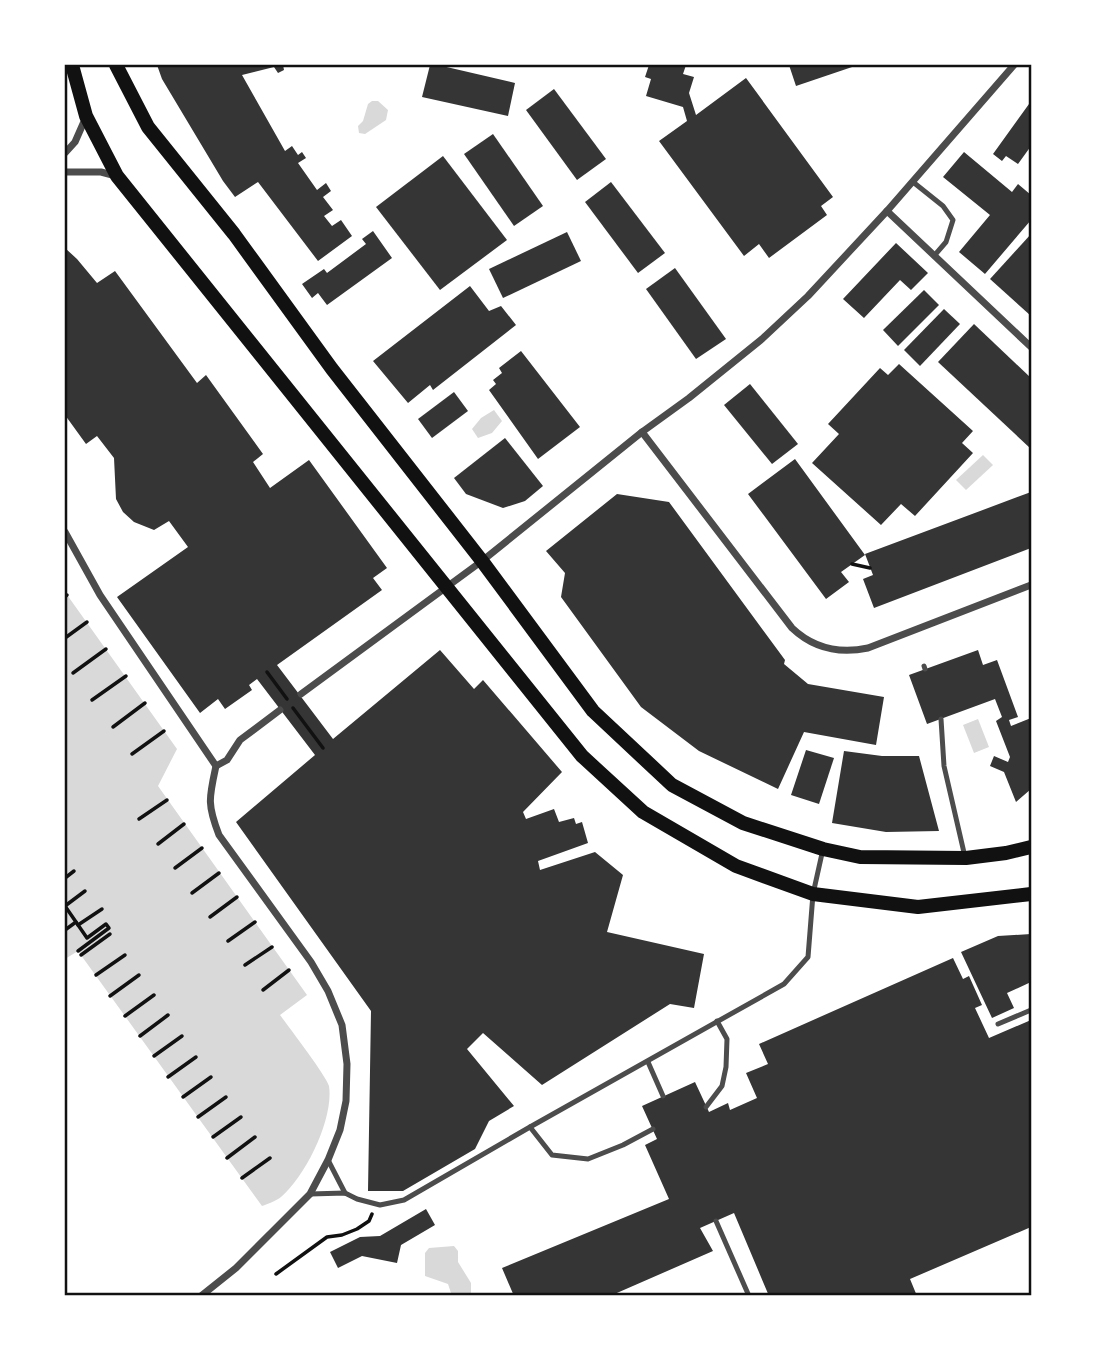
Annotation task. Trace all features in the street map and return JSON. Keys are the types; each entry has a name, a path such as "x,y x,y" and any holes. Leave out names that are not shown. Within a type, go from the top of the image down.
{"main road":[{"path":"72,65 86,116 117,176 582,756 643,812 736,866 813,894 918,906 1031,894"},
{"path":"116,65 148,127 234,234 332,369 482,561 593,711 672,785 743,823 823,849 860,857 966,858 1006,853 1031,846"}],"street":[{"path":"300,694 482,561 762,339 808,296 887,211 1014,65"},
{"path":"65,153 75,142 86,116"},
{"path":"65,172 102,172 117,176"},
{"path":"887,211 1031,347"},
{"path":"642,432 792,628 819,646 843,651 868,648 1031,585"},
{"path":"65,532 100,595 216,766 209,798 219,835 311,962 328,991 342,1025 347,1064 346,1101 340,1130 328,1160 310,1194 236,1269 201,1296"},
{"path":"216,766 227,760 240,740 280,710"}],"lane":[{"path":"913,182 943,206 953,220 946,242 934,256"},
{"path":"941,719 944,766 966,858"},
{"path":"310,1194 345,1193 380,1205 404,1200 784,984 808,957 813,894 823,849"},
{"path":"998,1024 1031,1010"},
{"path":"706,1107 722,1086 726,1067 727,1039 717,1021"},
{"path":"648,1062 663,1096"},
{"path":"530,1127 552,1155 588,1159 653,1129"},
{"path":"328,1160 345,1193"},
{"path":"716,1221 749,1296"}],"path":[{"path":"852,564 870,568"},
{"path":"65,638 87,622"},
{"path":"73,673 106,649"},
{"path":"267,672 323,748"},
{"path":"92,700 125,676"},
{"path":"113,727 145,703"},
{"path":"132,754 164,731"},
{"path":"139,819 167,800"},
{"path":"158,844 184,824"},
{"path":"175,868 202,848"},
{"path":"65,877 74,871"},
{"path":"192,893 219,873"},
{"path":"85,891 65,906 87,938 106,924 109,928 79,953 110,934"},
{"path":"210,917 237,898"},
{"path":"65,930 102,909"},
{"path":"228,941 255,922"},
{"path":"246,965 272,947"},
{"path":"96,975 125,955"},
{"path":"263,990 289,970"},
{"path":"110,996 139,975"},
{"path":"125,1016 154,995"},
{"path":"140,1036 168,1015"},
{"path":"154,1056 182,1036"},
{"path":"168,1077 196,1057"},
{"path":"183,1097 211,1077"},
{"path":"198,1117 226,1097"},
{"path":"213,1138 241,1117"},
{"path":"227,1158 255,1138"},
{"path":"242,1178 270,1158"},
{"path":"276,1274 327,1237 357,1229 369,1221 374,1210"}],"shaded area":[{"path":"372,101 378,101 388,110 386,120 365,134 359,133 358,126"},
{"path":"494,410 502,421 492,433 478,438 472,429 481,418"},
{"path":"983,455 993,465 966,490 956,480"},
{"path":"65,592 177,749 158,786 307,995 280,1015 327,1081 327,1114 316,1146 300,1175 281,1197 262,1206 78,951 65,959"},
{"path":"978,719 989,747 974,753 963,725"},
{"path":"454,1246 458,1251 458,1262 471,1283 471,1296 452,1296 448,1284 425,1276 425,1253 429,1248"}],"building":[{"path":"157,65 283,65 284,70 278,73 274,67 242,75 285,151 292,146 298,155 302,152 306,158 298,163 317,190 326,183 331,191 323,197 333,210 324,216 332,226 341,220 352,236 318,261 258,182 235,197 162,79"},
{"path":"430,65 515,83 508,116 422,97"},
{"path":"649,65 686,65 683,74 694,77 689,93 696,115 746,78 833,197 821,206 827,215 769,258 759,244 744,256 659,141 687,121 683,107 646,96 651,79 645,77"},
{"path":"789,65 858,65 796,86"},
{"path":"554,89 606,159 577,180 526,110"},
{"path":"1029,104 1031,146 1018,164 1006,156 1002,161 993,154"},
{"path":"493,134 543,206 514,226 464,154"},
{"path":"964,152 1012,192 1018,184 1031,195 1031,220 985,274 959,252 990,215 943,177"},
{"path":"443,156 507,240 440,290 376,207"},
{"path":"611,182 665,253 638,273 585,202"},
{"path":"373,231 392,258 327,305 318,293 312,298 302,284 324,269 327,273 366,244 362,239"},
{"path":"567,232 581,261 503,298 489,269"},
{"path":"1031,234 1031,316 990,279"},
{"path":"896,243 928,273 911,290 900,280 864,318 843,299"},
{"path":"65,248 97,283 115,271 197,383 206,375 263,454 253,462 270,488 309,460 387,568 373,578 382,590 277,665 333,739 440,650 474,689 483,680 562,772 523,812 526,819 554,809 559,822 574,818 576,824 582,822 588,843 538,861 540,870 595,852 623,875 607,932 704,954 694,1008 670,1004 542,1085 483,1033 467,1049 514,1106 489,1121 475,1149 403,1191 368,1191 371,1011 236,822 315,755 257,679 249,685 252,690 225,709 218,699 200,713 117,597 188,547 169,521 154,530 134,522 123,512 116,499 114,458 97,436 86,444 65,415"},
{"path":"675,268 726,339 696,359 646,289"},
{"path":"470,286 489,311 501,306 516,325 433,390 430,385 408,403 373,361"},
{"path":"924,290 939,305 898,346 883,330"},
{"path":"944,309 960,324 920,366 904,350"},
{"path":"974,324 1031,378 1031,449 938,362"},
{"path":"521,351 580,427 538,459 489,390 496,384 493,380 502,373 499,368"},
{"path":"899,364 973,431 962,443 973,453 915,516 901,504 881,525 812,463 839,434 828,424 880,368 888,375"},
{"path":"750,384 798,444 772,464 724,405"},
{"path":"454,392 468,411 432,438 418,419"},
{"path":"505,438 543,486 525,501 503,508 466,494 454,478"},
{"path":"795,459 865,555 841,572 849,582 826,599 748,494"},
{"path":"1031,492 1031,548 874,608 863,579 873,575 865,554"},
{"path":"617,494 669,502 785,660 784,664 808,684 884,697 876,745 804,732 778,789 699,751 641,707 561,597 565,573 546,551"},
{"path":"978,650 983,665 997,660 1018,717 1009,720 1011,726 1031,718 1031,789 1016,802 1004,772 990,766 994,756 1008,762 1010,757 996,721 1002,717 995,699 927,724 909,675"},
{"path":"806,750 834,758 819,804 791,795"},
{"path":"844,751 882,756 919,756 939,831 886,832 832,823"},
{"path":"1031,934 1031,982 1007,993 1014,1008 992,1018 961,952 998,936"},
{"path":"953,958 963,979 969,976 982,1005 975,1008 989,1038 1031,1020 1031,1227 910,1279 917,1296 769,1296 734,1213 700,1228 713,1251 610,1296 514,1296 502,1268 669,1199 645,1145 657,1139 642,1106 695,1082 709,1112 728,1103 730,1110 757,1098 746,1073 768,1064 759,1044"},
{"path":"426,1209 435,1225 401,1245 397,1263 362,1256 338,1268 330,1252 360,1237 380,1236"}]}
